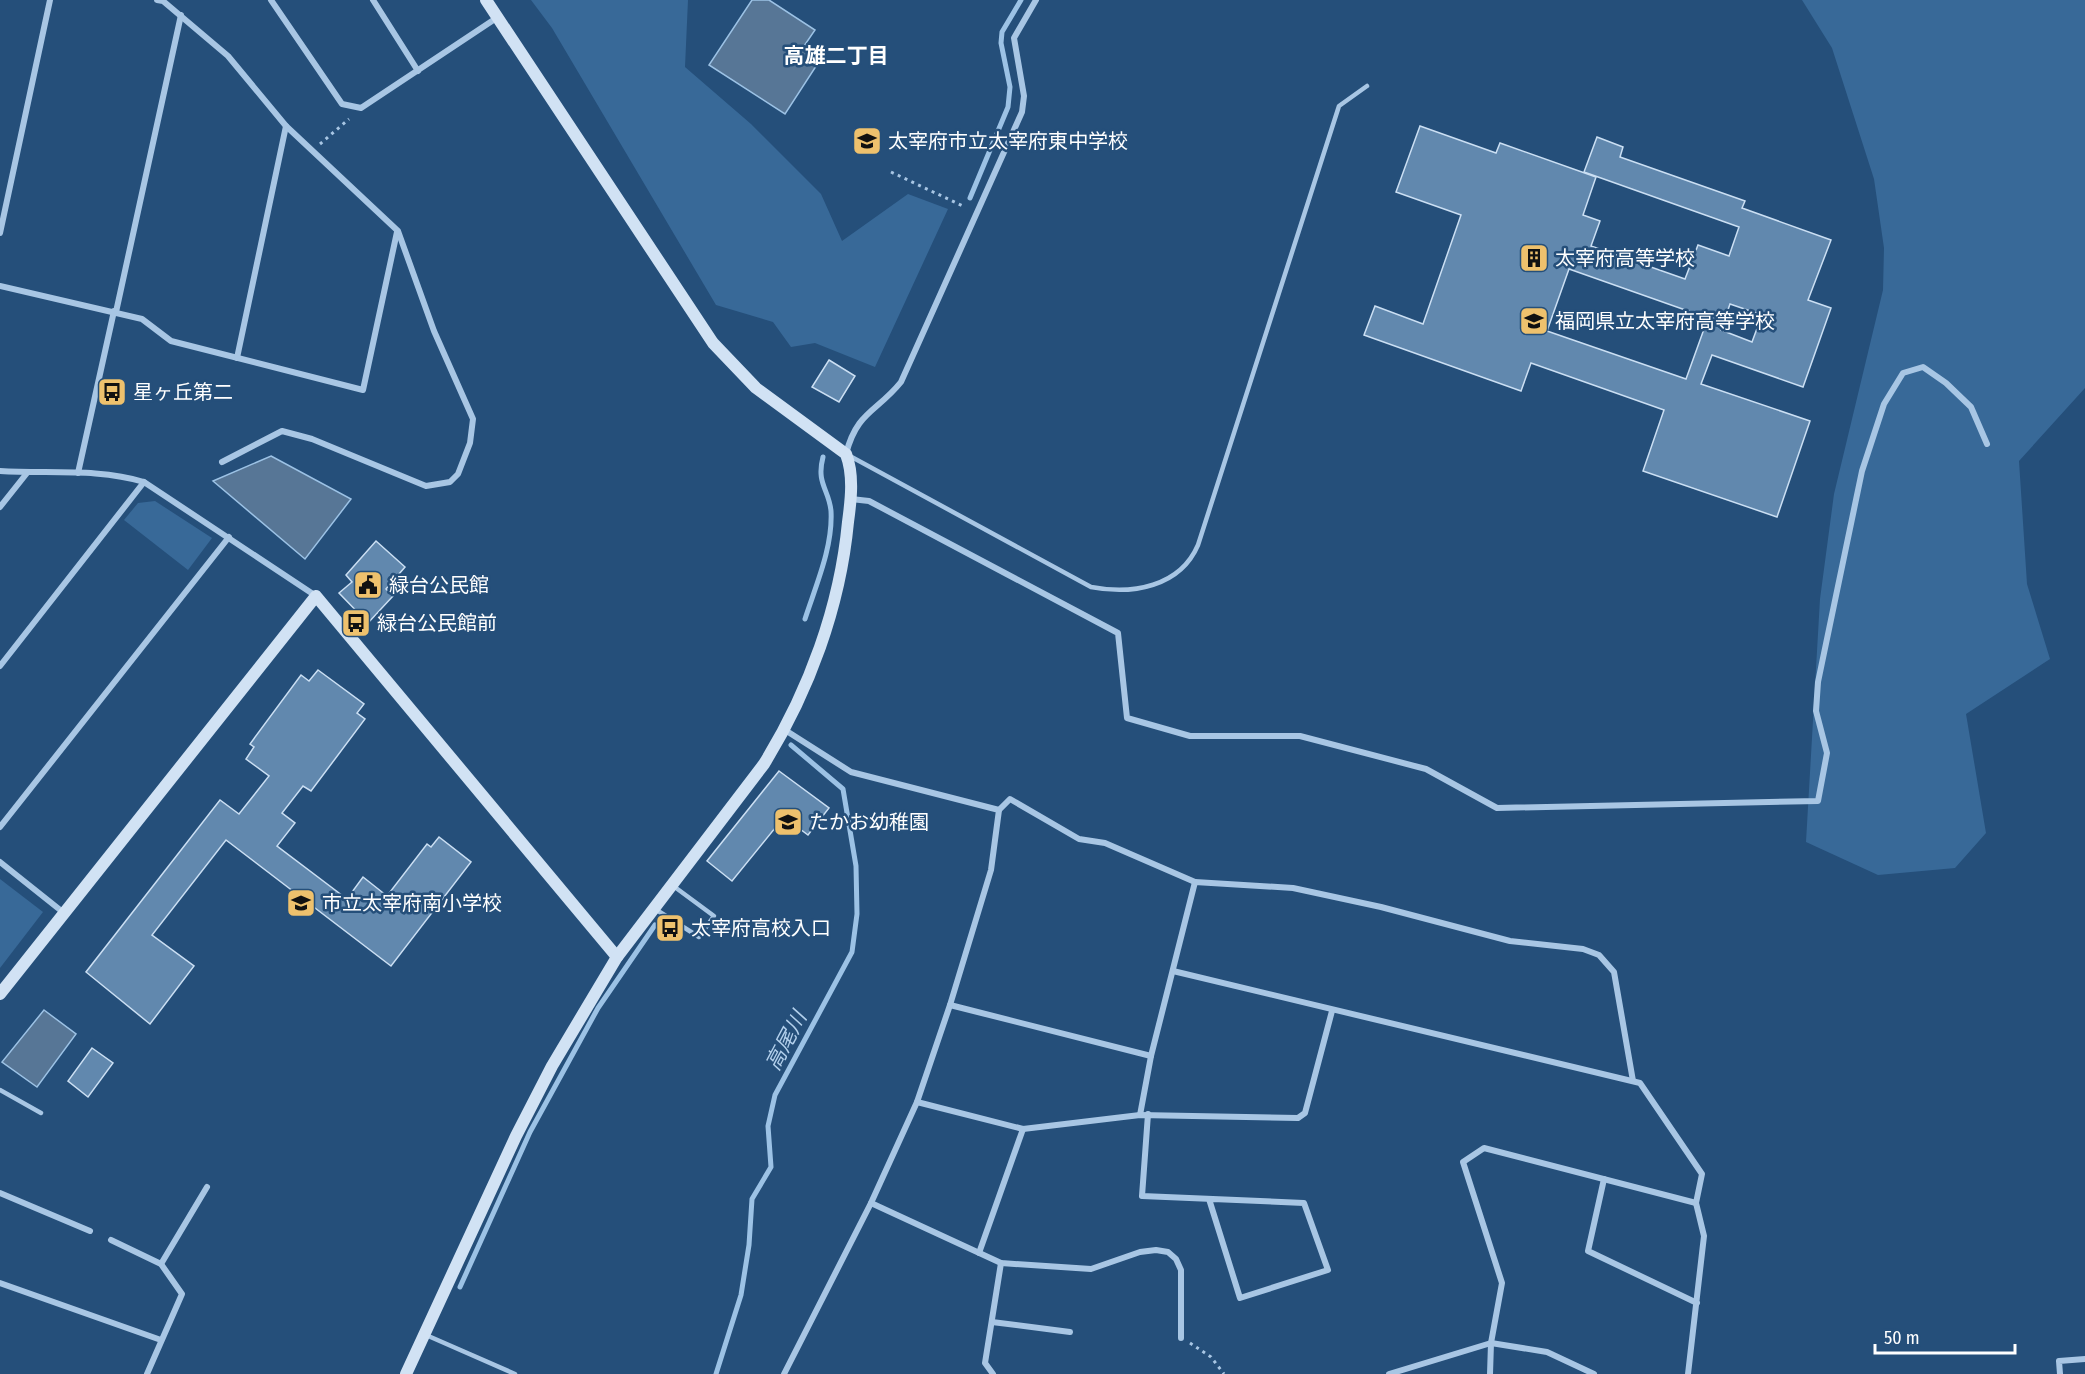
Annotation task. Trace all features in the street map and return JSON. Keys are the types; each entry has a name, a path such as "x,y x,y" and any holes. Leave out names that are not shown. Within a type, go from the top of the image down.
{"street":[{"path":"0,233 50,0"},
{"path":"157,0 163,1 181,15 228,56 286,126 398,231 434,331 472,420 470,443 459,474 450,482 426,486 312,439 282,431 222,462"},
{"path":"271,0 342,104 361,108 498,17"},
{"path":"373,0 418,70"},
{"path":"486,0 713,343 756,387 846,454"},
{"path":"406,1374 516,1136 552,1066 617,957 764,764 785,730 825,634 844,569 851,499 846,454 858,423 890,397 902,382 1022,112 1024,96 1014,38 1036,0"},
{"path":"78,473 181,15"},
{"path":"237,358 286,126"},
{"path":"0,286 115,311 142,319 171,341 363,390 398,231"},
{"path":"851,499 869,501 1118,633 1127,718 1190,736 1300,736 1426,769 1497,808 1818,801 1827,753 1816,711 1818,682 1863,471 1884,404 1903,373 1923,367 1946,382 1971,407 1987,444"},
{"path":"0,471 78,473 126,477 144,482 316,596 617,957"},
{"path":"0,507 27,473"},
{"path":"0,666 144,482"},
{"path":"0,827 229,537"},
{"path":"0,994 316,596"},
{"path":"785,730 851,772 999,810"},
{"path":"784,1374 871,1203 916,1102 950,1005 991,870 999,810 1010,799 1079,839 1105,843 1195,882 1293,888 1381,907 1510,941 1583,949 1599,955 1614,972 1633,1081"},
{"path":"0,862 64,913"},
{"path":"1140,1115 1151,1056 1195,882"},
{"path":"1173,972 1640,1083 1700,1170 1702,1178 1696,1203 1704,1236 1688,1374"},
{"path":"950,1005 1151,1056"},
{"path":"916,1102 1023,1129 1148,1114 1298,1118 1305,1113 1332,1011"},
{"path":"1148,1114 1142,1196 1304,1203 1328,1270 1240,1298 1209,1199"},
{"path":"979,1253 1023,1129"},
{"path":"1490,1374 1491,1343 1502,1283 1463,1162 1484,1148 1696,1203"},
{"path":"1605,1179 1588,1251 1696,1303"},
{"path":"161,1264 207,1187"},
{"path":"0,1193 90,1231"},
{"path":"871,1203 1001,1263 1090,1269 1140,1252 1156,1250 1167,1252 1176,1259 1181,1270 1180,1338"},
{"path":"111,1240 161,1264 182,1294 147,1374"},
{"path":"993,1374 985,1363 1001,1263"},
{"path":"0,1283 161,1340"},
{"path":"992,1322 1071,1332"},
{"path":"1389,1374 1491,1343 1547,1352 1594,1374"},
{"path":"2060,1374 2059,1361 2085,1359"}],"lane":[{"path":"846,454 1091,587 1116,592 1137,590 1172,577 1192,557 1198,545 1339,106 1367,86"},
{"path":"654,908 699,937 714,916 672,885"},
{"path":"0,1090 41,1113"},
{"path":"426,1335 515,1374"}],"path":[{"path":"312,152 361,108"},
{"path":"891,172 978,213"},
{"path":"1180,1338 1211,1357 1224,1374"}],"shaded area":[{"path":"531,0 688,0 685,67 751,124 821,194 842,241 908,194 948,209 875,367 815,343 791,347 773,322 716,305 552,28"},
{"path":"752,0 769,0 815,30 804,46 822,57 785,114 709,65"},
{"path":"1802,0 2085,0 2085,388 2019,461 2027,584 2050,659 1966,714 1986,833 1955,868 1878,875 1806,842 1820,599 1834,494 1883,290 1884,248 1874,179 1832,48"},
{"path":"271,456 351,499 305,559 213,481"},
{"path":"155,501 212,538 188,570 124,520 138,503"},
{"path":"0,879 43,912 0,968"},
{"path":"44,1010 76,1034 37,1087 2,1062"}],"building":[{"path":"1420,126 1496,153 1500,143 1596,177 1583,215 1600,221 1591,246 1685,279 1698,245 1729,256 1739,227 1584,172 1597,137 1623,147 1620,157 1745,201 1742,208 1831,240 1808,300 1831,308 1803,387 1712,355 1701,384 1810,421 1777,517 1643,471 1664,410 1531,363 1521,391 1364,335 1375,306 1423,324 1461,215 1396,192","holes":["1569,269 1708,318 1686,379 1547,331","1730,304 1762,315 1752,342 1721,330"]},
{"path":"829,360 855,376 839,402 812,387"},
{"name":"緑台公民館","path":"376,541 405,567 386,589 393,596 368,623 339,593 352,582 346,575"},
{"path":"318,670 364,704 357,713 365,719 311,791 303,786 282,813 295,823 277,846 347,899 363,877 387,896 427,844 431,847 439,837 471,862 391,966 226,840 152,935 194,966 150,1024 86,972 220,800 239,814 269,776 246,759 254,747 250,744 301,675 309,681"},
{"path":"779,771 829,808 808,835 784,817 732,881 707,861"},
{"path":"92,1048 113,1063 88,1097 68,1081"}],"waterway":[{"path":"970,198 1008,107 1010,87 1001,43 1002,32 1021,0"},
{"path":"805,619 823,566 831,525 830,503 821,474 823,457"},
{"name":"高尾川","path":"716,1374 741,1295 749,1245 752,1199 771,1167 768,1126 775,1095 852,952 857,914 856,866 843,789 791,745"},
{"path":"460,1287 530,1132 598,1008 655,925"}],"place":[{"name":"太宰府市立太宰府東中学校","path":"867,141"},
{"name":"太宰府高等学校","path":"1534,258"},
{"name":"福岡県立太宰府高等学校","path":"1534,321"},
{"name":"星ヶ丘第二","path":"112,392"},
{"name":"緑台公民館","path":"368,585"},
{"name":"緑台公民館前","path":"356,623"},
{"name":"たかお幼稚園","path":"788,822"},
{"name":"市立太宰府南小学校","path":"301,903"},
{"name":"太宰府高校入口","path":"670,928"}],"district":[{"name":"高雄二丁目","path":"836,56"}]}
